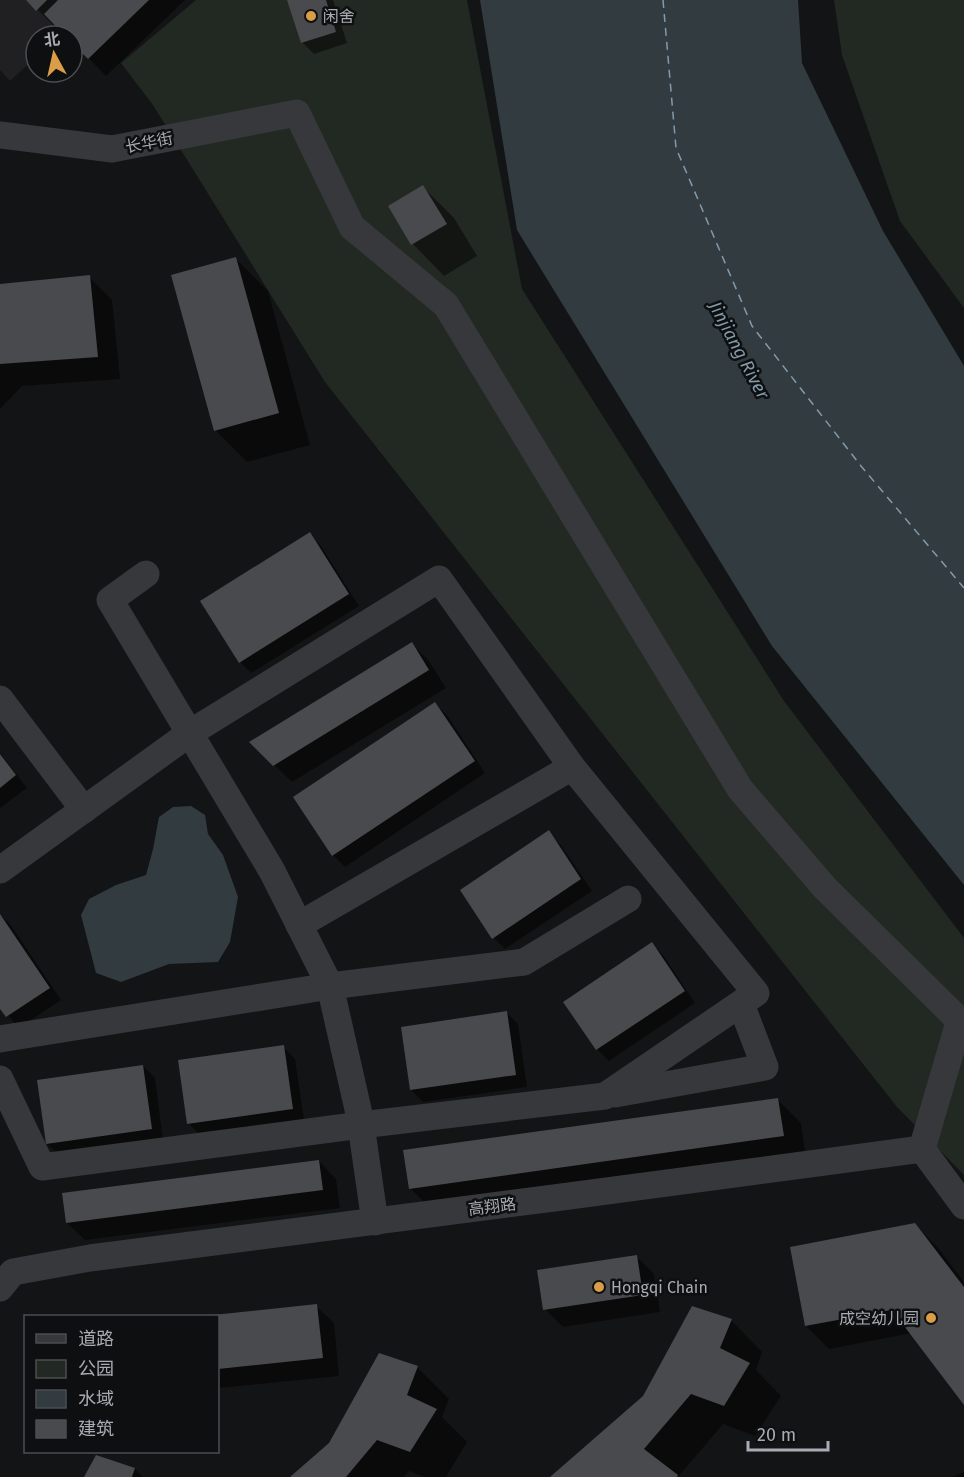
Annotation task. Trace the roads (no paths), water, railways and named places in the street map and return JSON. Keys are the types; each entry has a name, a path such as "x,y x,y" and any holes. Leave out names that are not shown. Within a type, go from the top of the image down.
{"street":[{"name":"长华街","path":"0,135 112,149 297,113 352,227 446,305 740,789 825,888 962,1022"},
{"path":"146,574 110,600 272,871 330,986 362,1125 375,1221"},
{"path":"0,870 190,733 439,579 572,767 756,993 605,1096"},
{"path":"0,699 84,810"},
{"path":"299,925 572,767"},
{"path":"0,1039 330,986 524,962 628,899"},
{"path":"0,1079 42,1167 605,1096 765,1067 741,1004"},
{"path":"962,1022 922,1149 964,1206"},
{"name":"高翔路","path":"0,1288 13,1272 90,1257 922,1149"}],"water":[{"name":"Jinjiang River","path":"480,0 798,0 802,63 883,231 964,366 964,885 772,646 517,230"},
{"path":"191,806 205,815 208,834 223,855 238,897 230,942 218,962 169,964 121,982 96,973 81,915 89,899 116,885 146,875 159,817 173,807"}],"place":[{"name":"闲舍","path":"311,16"},
{"name":"Hongqi Chain","path":"599,1287"},
{"name":"成空幼儿园","path":"931,1318"}]}
